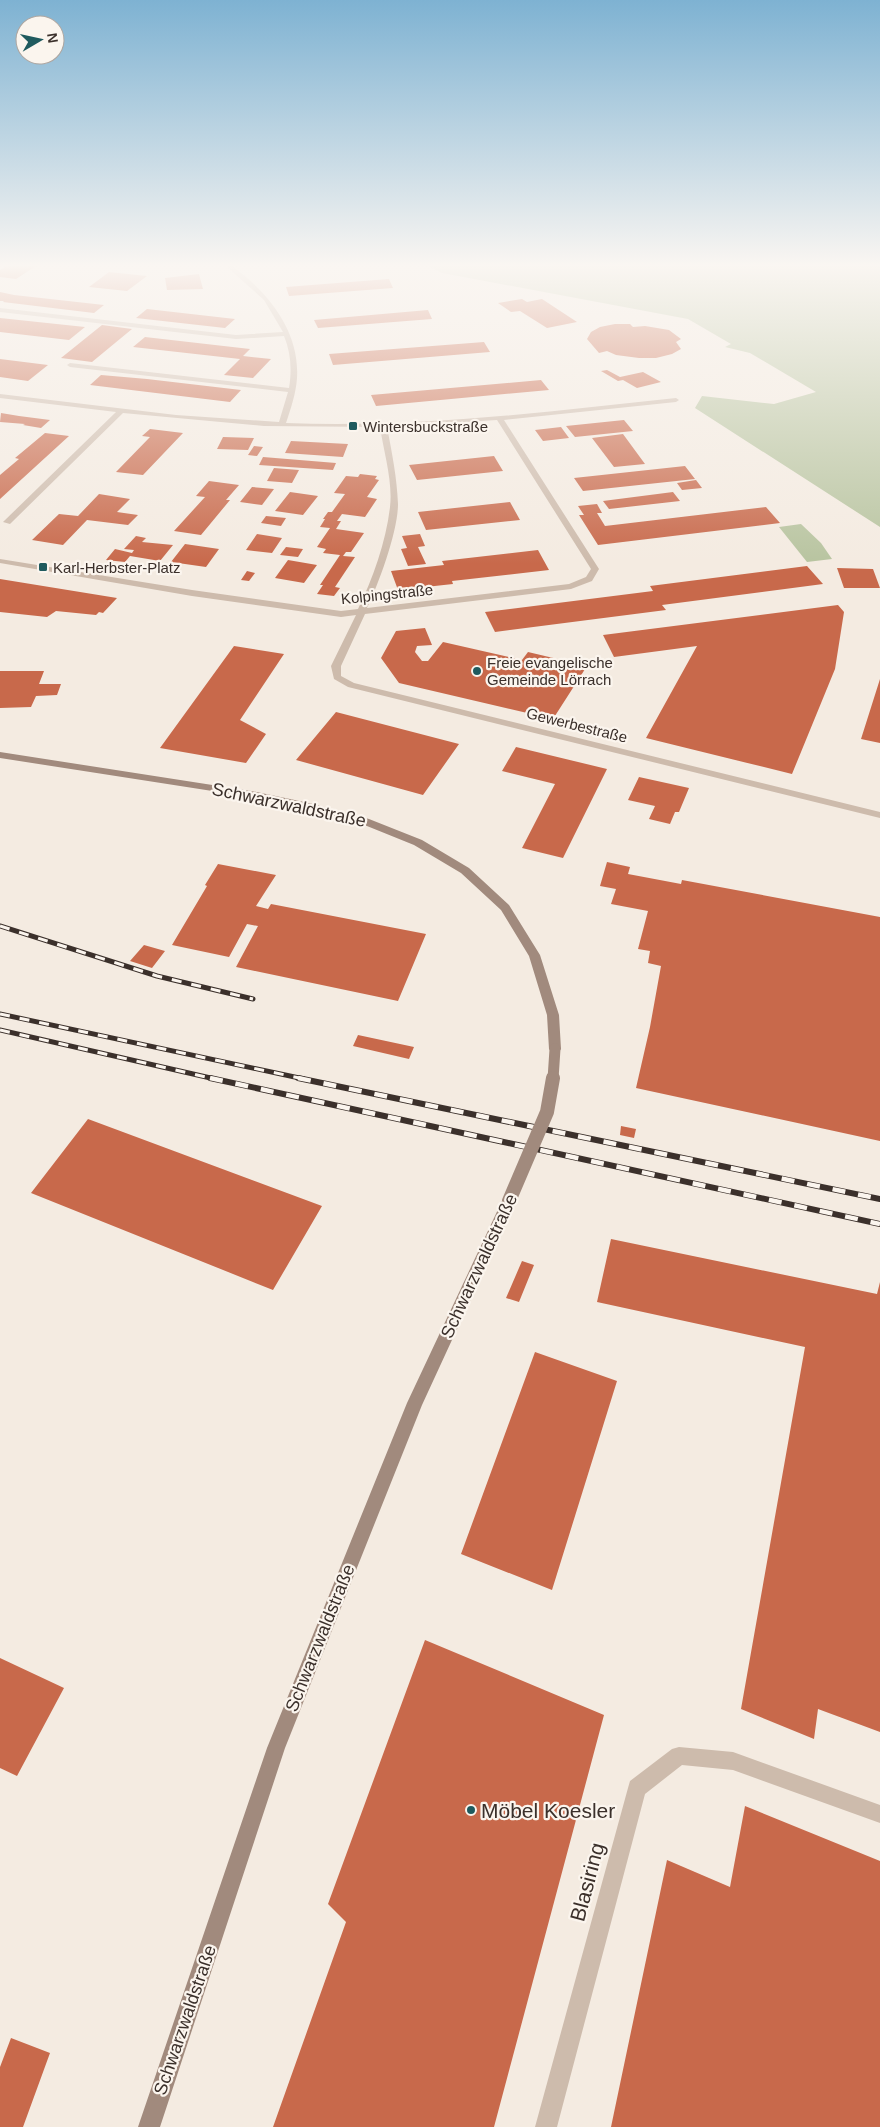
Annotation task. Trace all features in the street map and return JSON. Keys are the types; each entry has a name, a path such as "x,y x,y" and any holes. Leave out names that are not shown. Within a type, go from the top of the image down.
{"main road":[{"name":"Schwarzwaldstraße","path":"0,755 226,790 308,805 382,826 438,852 483,883 510,914 531,944 546,982 552,1008 555,1050 553,1081 547,1112 509,1201 415,1403 276,1748 149,2127"}],"street":[{"path":"72,365 292,390"},
{"path":"282,424 292,390 293,365"},
{"path":"0,396 204,421 383,425 500,419 676,400"},
{"path":"0,528 4,521 121,411"},
{"name":"Kolpingstraße","path":"0,561 192,593 341,614 571,586 589,579 595,569 500,419"},
{"path":"361,612 375,583 386,547 394,506 391,470 383,425"},
{"name":"Gewerbestraße","path":"361,612 336,666 337,677 351,686 880,815"},
{"name":"Blasiring","path":"546,2127 637,1788 679,1756 733,1761 880,1814"}],"green space":[{"path":"771,365 880,365 880,527 695,408 702,396 774,404 816,392"},
{"path":"801,524 821,543 832,559 807,562 779,527"}],"building":[{"path":"0,365 48,365 28,381 0,377"},
{"path":"234,365 265,365 253,378 224,375"},
{"path":"607,370 620,377 643,372 661,382 637,388 623,380 618,381 601,371"},
{"path":"101,375 241,390 230,402 90,385"},
{"path":"541,380 549,390 376,406 371,395"},
{"path":"1,413 50,420 41,428 23,425 25,424 0,422"},
{"path":"624,420 633,431 575,437 566,426"},
{"path":"561,427 569,438 543,441 535,430"},
{"path":"150,429 183,433 143,475 116,472 150,437 142,436"},
{"path":"45,433 69,436 0,499 0,475 19,459 15,458"},
{"path":"623,434 645,464 614,467 592,438"},
{"path":"223,437 254,438 248,450 217,449"},
{"path":"291,441 348,444 343,457 285,453"},
{"path":"254,446 263,447 257,456 248,455"},
{"path":"494,456 503,471 417,480 409,465"},
{"path":"263,457 336,463 333,470 259,465"},
{"path":"685,466 695,479 583,491 574,478"},
{"path":"274,468 299,470 292,483 267,481"},
{"path":"360,474 377,476 375,479 379,480 367,497 377,499 365,517 342,514 337,521 341,521 336,529 364,533 351,552 346,552 343,556 355,557 335,587 340,588 334,596 317,594 323,585 320,585 340,555 323,553 326,549 317,547 330,528 320,527 328,512 332,512 345,494 334,493 346,476 358,477"},
{"path":"696,480 702,488 682,490 677,483"},
{"path":"209,481 239,485 226,500 230,500 201,535 174,531 205,497 196,496"},
{"path":"252,487 274,489 262,505 240,502"},
{"path":"290,492 318,496 303,515 275,511"},
{"path":"673,492 680,501 609,509 603,501"},
{"path":"99,494 130,499 117,512 138,515 128,525 87,520 63,545 32,540 59,514 78,516"},
{"path":"510,502 520,520 426,530 418,512"},
{"path":"597,504 602,513 597,513 605,526 766,507 780,523 598,545 579,515 584,515 578,506"},
{"path":"266,516 286,518 281,526 261,523"},
{"path":"257,534 282,538 272,553 246,550"},
{"path":"420,534 425,546 418,547 426,564 408,566 401,549 407,548 402,536"},
{"path":"136,536 146,538 142,542 173,545 160,561 130,556 125,562 106,560 115,549 132,553 134,550 124,549"},
{"path":"185,544 219,549 206,567 171,562"},
{"path":"286,547 303,549 298,557 280,555"},
{"path":"538,550 549,570 452,581 453,584 398,590 391,571 444,565 442,561"},
{"path":"288,560 317,565 304,583 275,578"},
{"path":"807,566 823,584 662,605 666,610 495,632 485,612 653,591 650,586"},
{"path":"837,568 873,569 880,588 844,588"},
{"path":"247,571 255,573 249,581 241,580"},
{"path":"0,579 117,598 103,613 99,612 96,615 56,611 47,617 0,612"},
{"path":"838,605 844,612 835,669 792,774 646,738 697,646 614,657 603,635"},
{"path":"425,628 432,645 417,646 415,652 422,661 428,661 443,642 522,660 528,652 587,666 553,719 399,683 381,658 396,631"},
{"path":"234,646 284,654 240,720 266,734 246,763 160,748"},
{"path":"0,671 44,671 39,684 61,684 57,695 36,696 31,707 0,708"},
{"path":"880,679 880,743 861,739"},
{"path":"336,712 459,744 423,795 296,760"},
{"path":"516,747 607,769 563,858 522,848 555,784 502,771"},
{"path":"639,777 689,788 679,812 675,812 670,824 649,819 655,806 628,800"},
{"path":"607,862 630,867 628,874 681,884 682,880 880,917 880,1141 636,1088 661,966 648,963 650,951 638,949 648,911 611,904 616,889 600,886"},
{"path":"218,864 276,875 256,906 268,909 271,904 426,934 398,1001 236,967 258,926 247,924 229,957 172,945"},
{"path":"144,945 165,951 152,968 130,961"},
{"path":"358,1035 414,1047 409,1059 353,1046"},
{"path":"88,1119 322,1206 273,1290 31,1193"},
{"path":"621,1126 636,1129 634,1138 620,1135"},
{"path":"611,1239 877,1294 880,1282 880,1732 818,1709 814,1739 741,1709 805,1347 597,1302"},
{"path":"522,1261 534,1265 519,1302 506,1298"},
{"path":"535,1352 617,1381 552,1590 461,1554"},
{"name":"Möbel Koesler","path":"425,1640 604,1715 494,2127 273,2127 346,1922 328,1904"},
{"path":"0,1658 64,1688 17,1776 0,1768"},
{"path":"745,1806 880,1861 880,2127 611,2127 667,1860 730,1887"},
{"path":"11,2038 50,2053 23,2127 0,2127 0,2067"}],"railway":[{"path":"0,926 157,976 253,999"},
{"path":"0,1014 304,1079"},
{"path":"0,1030 215,1079"},
{"path":"210,1078 880,1224"},
{"path":"298,1078 880,1199"}],"place":[{"name":"Wintersbuckstraße","path":"353,426"},
{"name":"Karl-Herbster-Platz","path":"43,567"},
{"name":"Freie evangelische Gemeinde Lörrach","path":"477,671"},
{"name":"Möbel Koesler","path":"471,1810"}]}
